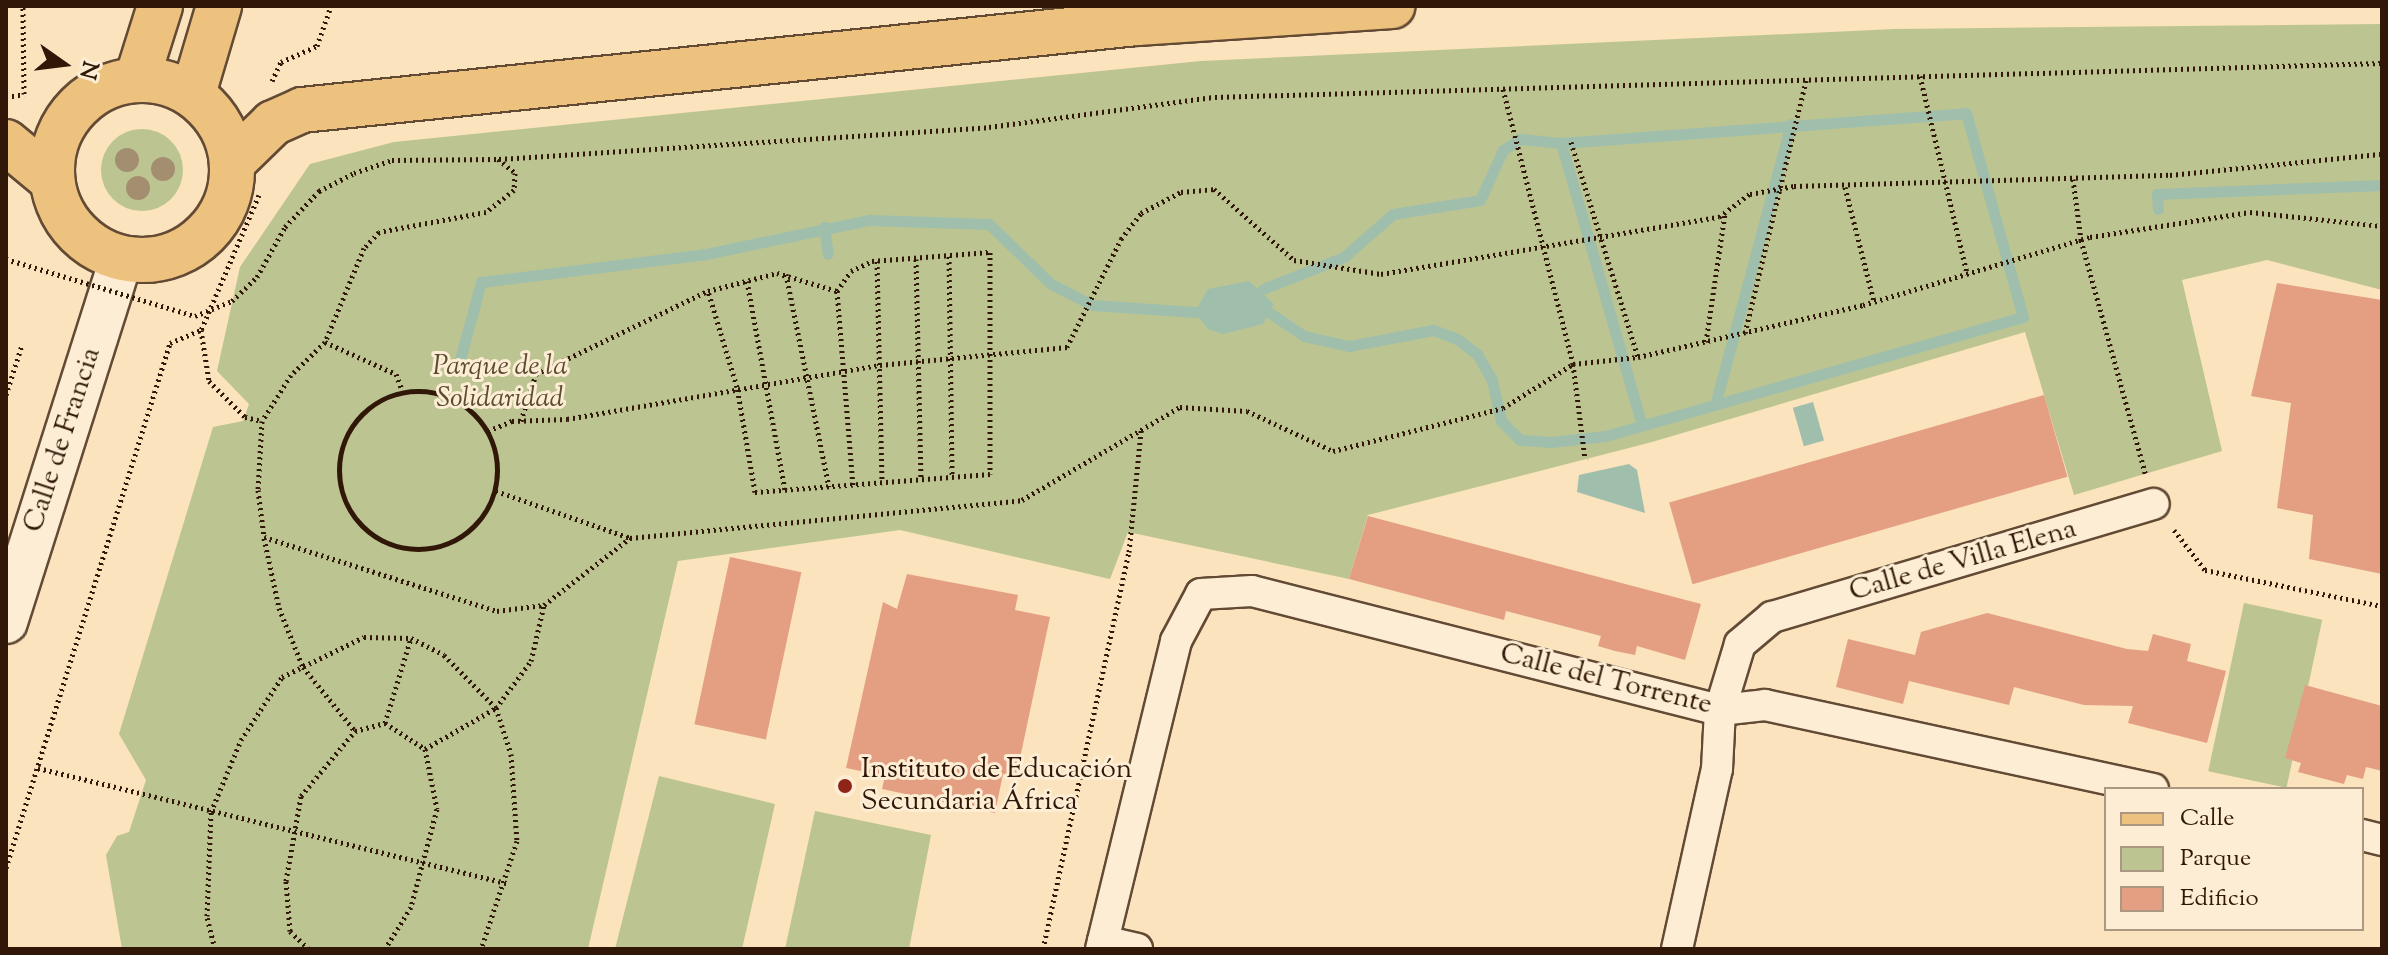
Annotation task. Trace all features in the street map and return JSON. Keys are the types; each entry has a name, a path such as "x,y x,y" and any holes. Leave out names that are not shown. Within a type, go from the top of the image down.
{"main road":[{"path":"137,79 160,6"},
{"path":"193,94 219,6"},
{"path":"233,162 273,123 302,110 1121,25 1392,6"},
{"path":"6,142 52,180 74,231 121,259 156,260 188,249 214,226 230,195 233,162 226,135 193,94 137,79 108,85 64,123 52,180"},
{"name":"Calle de Francia","path":"6,622 121,259"}],"street":[{"name":"Calle de Villa Elena","path":"1720,710 1740,644 1772,617 2154,504"},
{"name":"Calle del Torrente","path":"1102,945 1176,641 1201,594 1252,591 1720,710 1765,705 2144,787"},
{"path":"1677,949 1717,769 1720,710"},
{"path":"1102,945 1137,949"}],"path":[{"path":"6,97 24,94 23,6"},
{"path":"6,259 195,316 232,301 257,277 285,227 319,191 354,173 392,160 498,159 989,127 1215,97 2382,63"},
{"path":"1920,76 1926,124 1940,184 1967,274"},
{"path":"1745,333 1806,80"},
{"path":"1503,89 1573,364 1585,459"},
{"path":"1571,142 1599,241 1638,357"},
{"path":"488,431 521,421 880,365 1067,347 1084,314 1090,292 1141,213 1181,192 1214,189 1294,260 1320,267 1381,274 1543,244 1599,241 1725,213 1781,188 2073,179 2382,154"},
{"path":"355,731 303,667 279,608 264,537 262,421 291,375 325,342 364,248 379,232 486,212 514,190 515,173 498,159"},
{"path":"2073,179 2081,240 2154,504 2205,570 2382,606"},
{"path":"1845,187 1875,302"},
{"path":"495,491 630,538 1022,500 1180,407 1247,411 1333,451 1499,409 1573,364 1638,357 1875,302 2081,240 2250,212 2382,226"},
{"path":"1706,342 1725,213"},
{"path":"708,291 737,387 755,492 829,487 853,485 882,482 921,480 990,474 990,252 877,261 851,271 837,291 841,371 853,485"},
{"path":"949,256 952,477"},
{"path":"916,259 921,480"},
{"path":"877,261 882,482"},
{"path":"521,421 536,374 708,291 786,274 837,291"},
{"path":"786,274 803,377 829,487"},
{"path":"747,281 785,490"},
{"path":"6,869 170,343 201,330"},
{"path":"325,342 396,374 403,392"},
{"path":"6,395 22,345"},
{"path":"403,392 448,395 488,431 498,460 495,491 484,515 444,546 387,544 354,519 337,464 347,431 367,407 403,392"},
{"path":"220,394 262,421"},
{"path":"1043,949 1129,552 1141,431"},
{"path":"264,537 497,611 544,605 630,538"},
{"path":"425,749 496,708 531,661 544,605"},
{"path":"215,949 207,916 211,812 241,740 282,677 364,637 411,638 444,655 496,708 516,798 508,883 481,949"},
{"path":"385,723 411,638"},
{"path":"305,948 290,931 292,833 301,796 355,731 385,723 425,749 437,809 426,865 385,949"},
{"path":"38,768 292,833 508,883"}],"green space":[{"name":"Parque de la Solidaridad","path":"2382,24 2382,290 2267,260 2182,280 2222,451 2074,495 2025,332 1652,442 1368,515 1349,579 1128,532 1110,579 900,530 678,561 588,949 122,949 106,855 117,836 129,832 146,780 119,734 213,427 243,421 249,404 217,371 240,267 310,164 394,142 1201,61 1895,29"},
{"path":"142,129 158,132 171,141 180,154 183,170 180,186 171,199 158,208 142,211 126,208 113,199 104,186 101,170 104,154 113,141 126,132"},
{"path":"2244,603 2322,620 2287,787 2208,771"},
{"path":"659,776 775,804 742,949 615,949"},
{"path":"815,811 931,835 909,949 785,949"}],"shaded area":[{"path":"1249,281 1274,304 1263,324 1223,334 1208,329 1195,312 1208,289"},
{"path":"1813,402 1824,440 1804,446 1793,408"},
{"path":"1629,464 1637,470 1645,513 1577,492 1579,475"}],"building":[{"path":"2277,283 2382,300 2382,574 2309,559 2313,515 2277,508 2291,403 2251,396"},
{"path":"2044,395 2067,477 1693,584 1669,502"},
{"path":"1368,516 1701,604 1685,660 1637,646 1635,655 1615,651 1598,646 1601,636 1506,611 1504,620 1349,579"},
{"path":"730,557 801,572 766,739 694,724"},
{"path":"907,574 1018,595 1015,610 1050,617 1016,777 1003,774 995,813 882,789 885,776 846,768 883,602 897,609"},
{"path":"1987,613 2127,649 2148,651 2153,634 2191,644 2187,661 2226,671 2207,743 2128,723 2133,706 2084,705 2014,687 2009,705 1909,681 1903,704 1836,687 1848,639 1915,655 1921,632"},
{"path":"2305,685 2382,706 2382,771 2366,767 2363,779 2347,775 2344,784 2298,772 2301,763 2285,758"}],"waterway":[{"path":"1263,289 1344,257 1393,214 1480,200 1503,150 1520,139 1561,143 1966,113 2023,317 1605,436 1551,442 1520,440 1501,421 1492,380 1477,354 1457,339 1433,330 1349,346 1304,336 1270,313"},
{"path":"1715,405 1791,124"},
{"path":"1561,143 1642,425"},
{"path":"2158,209 2157,194 2382,185"},
{"path":"459,363 481,282 706,254 869,220 989,224 1051,284 1092,305 1195,312"},
{"path":"824,227 828,254"}],"place":[{"name":"Instituto de Educación Secundaria África","path":"845,786"}]}
